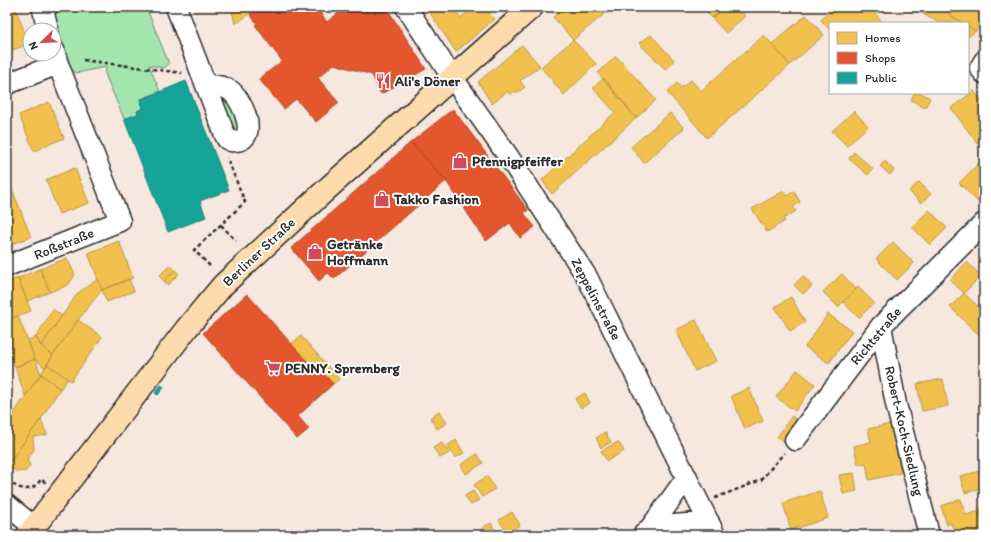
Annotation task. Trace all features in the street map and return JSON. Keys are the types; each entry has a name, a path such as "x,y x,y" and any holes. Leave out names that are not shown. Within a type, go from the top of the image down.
{"main road":[{"name":"Berliner Straße","path":"31,531 186,328 223,285 293,219 532,7"}],"street":[{"path":"46,22 43,10 47,7"},
{"path":"176,7 227,139 236,142 245,137 248,120 246,112 236,96 230,90 205,80"},
{"name":"Zeppelinstraße","path":"406,7 452,77 508,156 587,277 712,529"},
{"path":"984,61 980,68 984,73"},
{"path":"7,84 47,62"},
{"name":"Roßstraße","path":"7,266 120,222 58,62"},
{"name":"Richtstraße","path":"796,440 881,326 984,223"},
{"name":"Robert-Koch-Siedlung","path":"881,326 896,404 929,535"},
{"path":"647,531 687,478"},
{"path":"7,505 31,531"},
{"path":"647,531 712,529"}],"path":[{"path":"83,60 205,80"},
{"path":"210,266 194,250 245,202 224,150 227,139"},
{"path":"221,225 236,241"},
{"path":"713,499 761,480 796,440"}],"green space":[{"path":"58,7 146,7 169,64 164,68 149,65 160,92 140,99 143,108 138,114 124,119 105,74 106,67 76,73 62,60 62,22 50,22"},
{"path":"223,91 239,122 237,130 234,131 219,92"}],"building: Homes":[{"path":"15,7 22,26 22,47 7,52 7,10"},
{"path":"231,7 260,7 235,24"},
{"path":"426,7 452,7 460,18 475,7 483,7 495,19 456,52"},
{"path":"565,7 606,7 609,10 573,40 553,17"},
{"path":"703,7 726,7 712,18"},
{"path":"726,7 738,7 745,16 726,33 712,18"},
{"path":"835,7 869,7 881,20 879,22 829,22 829,29 821,20"},
{"path":"911,7 955,7 950,15 961,22 937,22"},
{"path":"955,7 984,7 984,18 976,31 969,27 969,22 961,22 950,15"},
{"path":"806,15 824,35 790,65 772,44"},
{"path":"969,27 976,31 969,36"},
{"path":"651,35 674,60 666,70 639,43"},
{"path":"764,35 790,65 707,138 667,92 677,83 681,88 691,80 701,91"},
{"path":"573,40 596,64 564,95 541,67"},
{"path":"522,45 540,66 520,81 525,87 517,93 515,91 510,95 508,91 492,104 478,82"},
{"path":"616,56 656,100 636,118 598,73"},
{"path":"604,78 636,118 552,194 542,180 615,112 593,88"},
{"path":"974,91 984,104 984,138 977,143 951,108"},
{"path":"914,94 923,94 930,98 925,108 911,100"},
{"path":"49,102 64,138 34,151 19,115"},
{"path":"854,111 868,126 847,146 832,131"},
{"path":"670,113 684,128 644,163 631,147"},
{"path":"854,152 873,169 868,175 849,159"},
{"path":"885,161 894,170 890,175 880,166"},
{"path":"981,161 984,164 984,196 978,202 959,183"},
{"path":"75,168 89,203 59,214 46,180"},
{"path":"7,176 31,237 7,246"},
{"path":"919,182 931,194 921,203 909,191"},
{"path":"784,191 787,196 794,191 800,202 793,207 796,211 783,219 785,221 767,232 752,209"},
{"path":"929,210 947,228 930,245 912,227"},
{"path":"119,241 133,278 102,290 88,253"},
{"path":"893,242 914,263 897,280 876,259"},
{"path":"67,258 75,275 68,285 50,292 40,269"},
{"path":"967,262 981,276 964,293 950,280"},
{"path":"170,265 175,270 164,281 159,276"},
{"path":"40,269 50,292 27,301 18,278"},
{"path":"175,270 179,274 168,285 164,281"},
{"path":"842,274 856,289 838,307 823,292"},
{"path":"803,276 812,286 803,294 794,285"},
{"path":"18,278 31,311 7,320 7,282"},
{"path":"98,279 102,290 53,355 41,346 78,293"},
{"path":"129,279 134,291 107,302 102,290"},
{"path":"858,287 874,303 859,318 843,302"},
{"path":"964,293 984,312 983,339 950,307"},
{"path":"791,297 805,322 790,331 775,307"},
{"path":"53,309 62,316 41,346 36,337"},
{"path":"828,314 852,331 829,363 805,347"},
{"path":"18,316 35,359 15,367 7,348 7,320"},
{"path":"78,320 102,337 71,381 47,364"},
{"path":"696,320 716,361 695,371 676,330"},
{"path":"301,336 339,379 333,384 317,366 314,369 291,344"},
{"path":"36,337 41,346 53,355 45,368 35,359 28,340"},
{"path":"35,359 41,374 25,396 15,367"},
{"path":"47,364 68,379 60,389 41,374"},
{"path":"797,370 815,384 795,411 776,397"},
{"path":"41,374 60,389 41,419 7,465 7,423"},
{"path":"943,379 948,406 922,411 917,384"},
{"path":"749,388 763,421 745,429 731,396"},
{"path":"585,393 590,403 581,408 575,399"},
{"path":"439,411 447,423 437,429 430,418"},
{"path":"792,416 804,425 789,445 777,437"},
{"path":"41,419 47,435 33,437 34,450 27,459 30,466 26,471 17,472 7,465"},
{"path":"890,424 901,473 869,480 866,463 858,465 854,446 871,442 868,429"},
{"path":"605,432 611,442 601,448 596,438"},
{"path":"456,440 464,453 455,458 447,446"},
{"path":"618,442 624,451 607,461 601,451"},
{"path":"442,443 449,453 440,458 433,448"},
{"path":"477,454 483,463 466,474 461,465"},
{"path":"984,470 984,496 981,488 965,493 960,476"},
{"path":"854,473 857,491 843,494 839,475"},
{"path":"487,476 495,489 482,497 474,485"},
{"path":"473,491 479,500 471,505 465,496"},
{"path":"820,491 828,518 791,530 783,503"},
{"path":"961,499 966,515 980,511 984,523 984,529 971,533 971,535 949,535 948,533 954,531 951,523 947,525 941,506"},
{"path":"984,506 984,523 980,508"},
{"path":"512,512 520,525 507,533 499,520"},
{"path":"491,523 496,532 492,535 487,535 482,528"}],"building: Shops":[{"path":"260,7 316,7 327,22 346,7 386,7 426,69 381,94 372,75 334,64 318,78 339,103 316,122 296,99 284,109 259,79 282,61 255,25 257,24 250,14"},
{"name":"Pfennigpfeiffer","path":"453,109 528,210 524,213 535,227 520,238 510,223 486,241 446,181 411,142"},
{"path":"411,142 446,181 334,279 328,273 319,281 291,248"},
{"name":"PENNY. Spremberg","path":"247,294 314,369 317,366 333,384 298,416 309,429 297,439 203,333"}],"building: Public":[{"path":"186,81 229,190 200,201 206,217 168,232 124,119 138,114 137,111 143,108 140,100"},
{"path":"161,385 164,387 158,395 155,393"}],"place":[{"name":"Ali's Döner","path":"383,81"},
{"name":"Pfennigpfeiffer","path":"460,161"},
{"name":"Takko Fashion","path":"382,199"},
{"name":"Getränke Hoffmann","path":"315,252"},
{"name":"PENNY. Spremberg","path":"273,368"}]}
